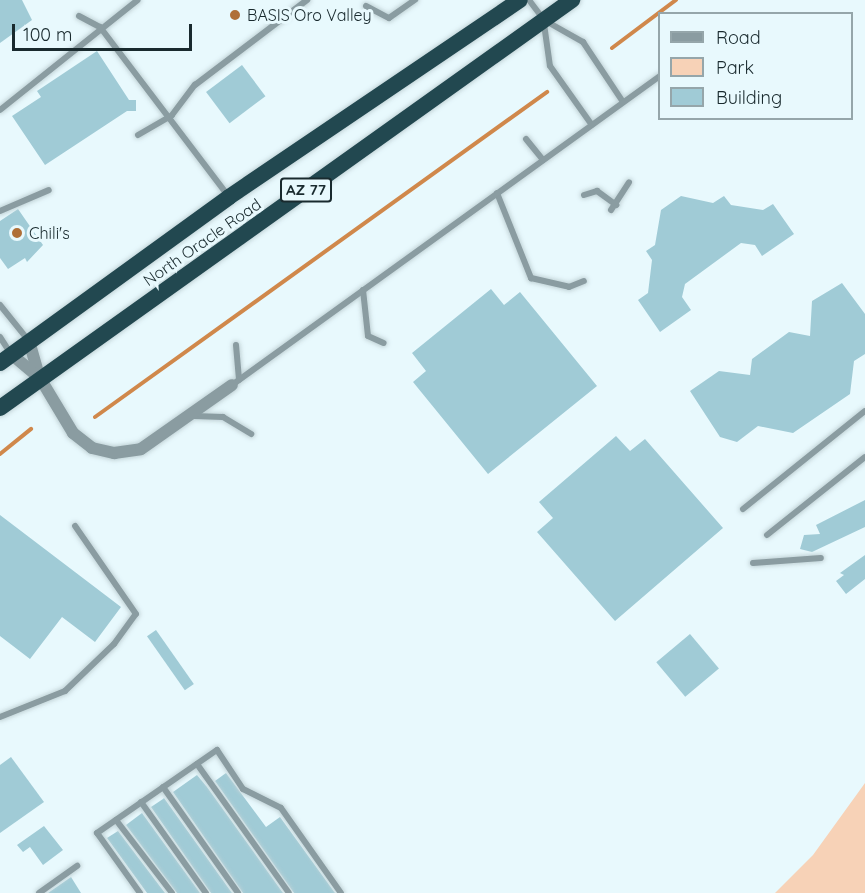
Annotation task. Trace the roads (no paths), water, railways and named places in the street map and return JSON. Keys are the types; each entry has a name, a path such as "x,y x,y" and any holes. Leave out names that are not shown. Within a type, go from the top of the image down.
{"highway":[{"name":"North Oracle Road","path":"6,359 230,197 520,0"},
{"name":"North Oracle Road","path":"0,408 572,0"}],"street":[{"path":"29,341 39,378 73,433 92,448 114,453 141,449 194,416 235,383"},
{"path":"6,359 39,378"}],"lane":[{"path":"0,110 100,27 138,0"},
{"path":"138,135 172,115 195,85 307,0"},
{"path":"366,6 389,18 415,0"},
{"path":"529,0 543,20 583,42 623,102"},
{"path":"79,16 100,27 172,115 230,197"},
{"path":"543,20 550,66 592,125"},
{"path":"235,383 658,77"},
{"path":"526,140 543,160"},
{"path":"584,195 597,191 614,207 629,182"},
{"path":"0,211 49,190"},
{"path":"497,193 531,278 569,287 584,281"},
{"path":"363,290 368,336 384,343"},
{"path":"0,305 29,341"},
{"path":"0,337 6,359"},
{"path":"235,383 236,345"},
{"path":"743,509 865,411"},
{"path":"194,416 223,417 251,434"},
{"path":"767,535 865,457"},
{"path":"0,717 65,691 114,644 136,614 75,526"},
{"path":"753,563 821,558"},
{"path":"140,893 97,833 217,750 243,789 280,808 341,893"},
{"path":"196,764 289,893"},
{"path":"164,787 238,893"},
{"path":"141,802 206,893"},
{"path":"116,820 172,893"},
{"path":"39,893 77,866"}],"waterway":[{"path":"660,12 676,0"},
{"path":"612,48 658,14"},
{"path":"95,417 547,92"},
{"path":"0,454 31,429"}],"place":[{"name":"BASIS Oro Valley","path":"235,15"},
{"name":"Chili's","path":"17,233"}]}
